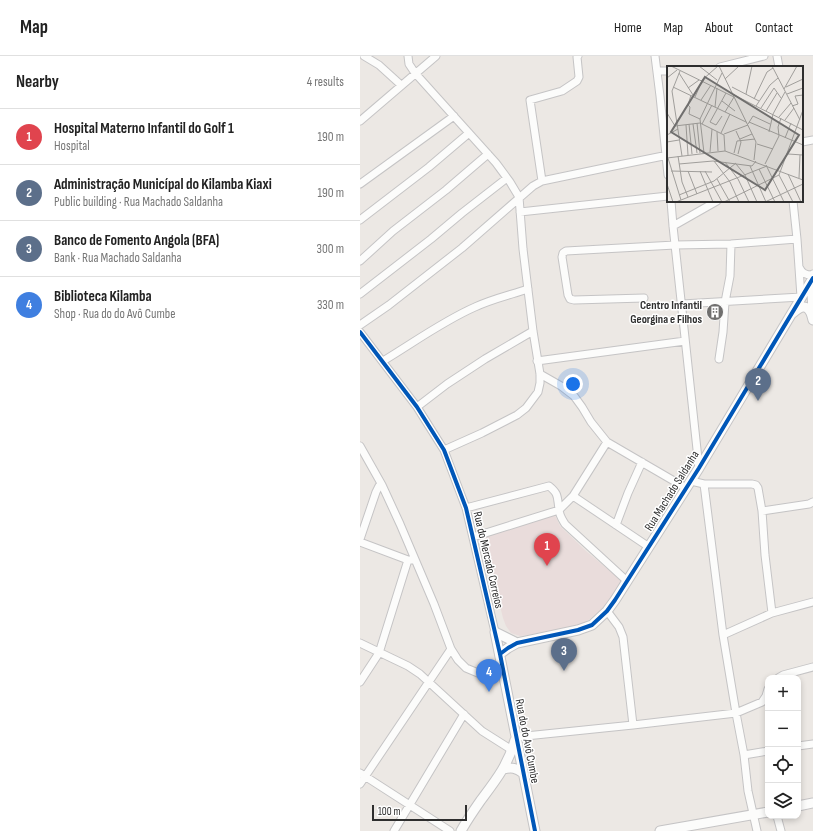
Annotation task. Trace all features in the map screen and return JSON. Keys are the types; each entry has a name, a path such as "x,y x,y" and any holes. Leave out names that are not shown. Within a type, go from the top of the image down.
{"street":[{"path":"364,56 379,65 401,85"},
{"path":"408,56 409,64 415,73 488,154 520,197 523,250 537,361 540,374 538,392 526,408 489,429 444,450"},
{"path":"360,121 436,56"},
{"path":"542,181 530,100 562,91 577,80 579,77 578,56"},
{"path":"360,325 389,305 462,248 533,186 542,181 667,155 665,117 655,56"},
{"path":"724,66 764,56"},
{"path":"777,56 779,66"},
{"path":"658,72 667,71"},
{"path":"360,184 454,116"},
{"path":"360,220 429,167 469,133"},
{"path":"803,142 813,140"},
{"path":"360,261 393,231 446,190 488,154"},
{"path":"360,294 507,178"},
{"path":"520,212 667,196"},
{"path":"671,202 699,468"},
{"path":"673,226 715,202"},
{"path":"682,304 801,297 793,202"},
{"path":"644,298 570,299 563,265 563,253 566,251 675,245 731,244 797,239"},
{"path":"719,359 725,302 730,276 731,244"},
{"path":"799,267 806,275 813,274"},
{"name":"Rua Machado Saldanha","path":"500,654 517,643 578,630 592,625 606,612 699,468 813,278"},
{"path":"383,361 435,328 476,306 528,290"},
{"path":"813,291 813,312"},
{"path":"791,315 798,308 803,307 810,311 813,320"},
{"path":"417,406 447,384 533,331"},
{"name":"Rua do Mercado Correios","path":"360,332 417,406 444,450 466,508 500,654"},
{"path":"537,361 685,341"},
{"path":"540,374 562,386 574,396 591,422 608,442 642,462 688,485 756,485 759,492 762,511 765,555 772,613"},
{"path":"473,537 559,510 573,496 608,442"},
{"path":"360,446 382,485 412,560 434,604 451,649 458,660 466,668 478,673 489,674 502,669"},
{"path":"616,525 642,462"},
{"path":"704,484 724,635 744,755 748,791 757,831"},
{"path":"382,485 379,486 376,492 360,540 412,560"},
{"path":"466,508 549,486 556,492 560,516 565,524 627,581"},
{"path":"573,496 649,547"},
{"path":"762,511 809,504 813,502"},
{"path":"360,682 379,653 412,560"},
{"path":"724,635 772,613 813,602"},
{"path":"606,612 619,627 623,637 633,725"},
{"path":"495,632 517,643"},
{"path":"360,643 408,666 420,674 482,731 512,750"},
{"path":"360,784 362,775 451,649"},
{"name":"Rua do do Avô Cumbe","path":"500,654 535,831"},
{"path":"783,675 813,667"},
{"path":"461,831 473,811 504,768 516,737 736,713 762,702 765,698"},
{"path":"394,831 464,714"},
{"path":"801,746 813,744"},
{"path":"744,755 765,752"},
{"path":"504,768 516,768 523,773"},
{"path":"362,775 450,831"},
{"path":"801,805 813,803"},
{"path":"660,831 765,813"},
{"path":"778,819 782,831"}],"shaded area":[{"path":"555,515 560,526 586,551 622,581 606,606 595,616 580,625 520,636 511,633 503,618 483,537"}],"cycle path":[{"path":"500,654 517,643 578,630 592,625 607,611 699,468 813,278"},
{"path":"360,332 417,407 444,450 466,508 500,654 535,831"}],"place":[{"name":"Centro Infantil Georgina e Filhos","path":"715,312"},
{"name":"Administração Municípal do Kilamba Kiaxi","path":"758,401"},
{"name":"Hospital Materno Infantil do Golf 1","path":"547,566"},
{"name":"Banco de Fomento Angola (BFA)","path":"564,671"},
{"name":"Biblioteca Kilamba","path":"489,692"}]}
